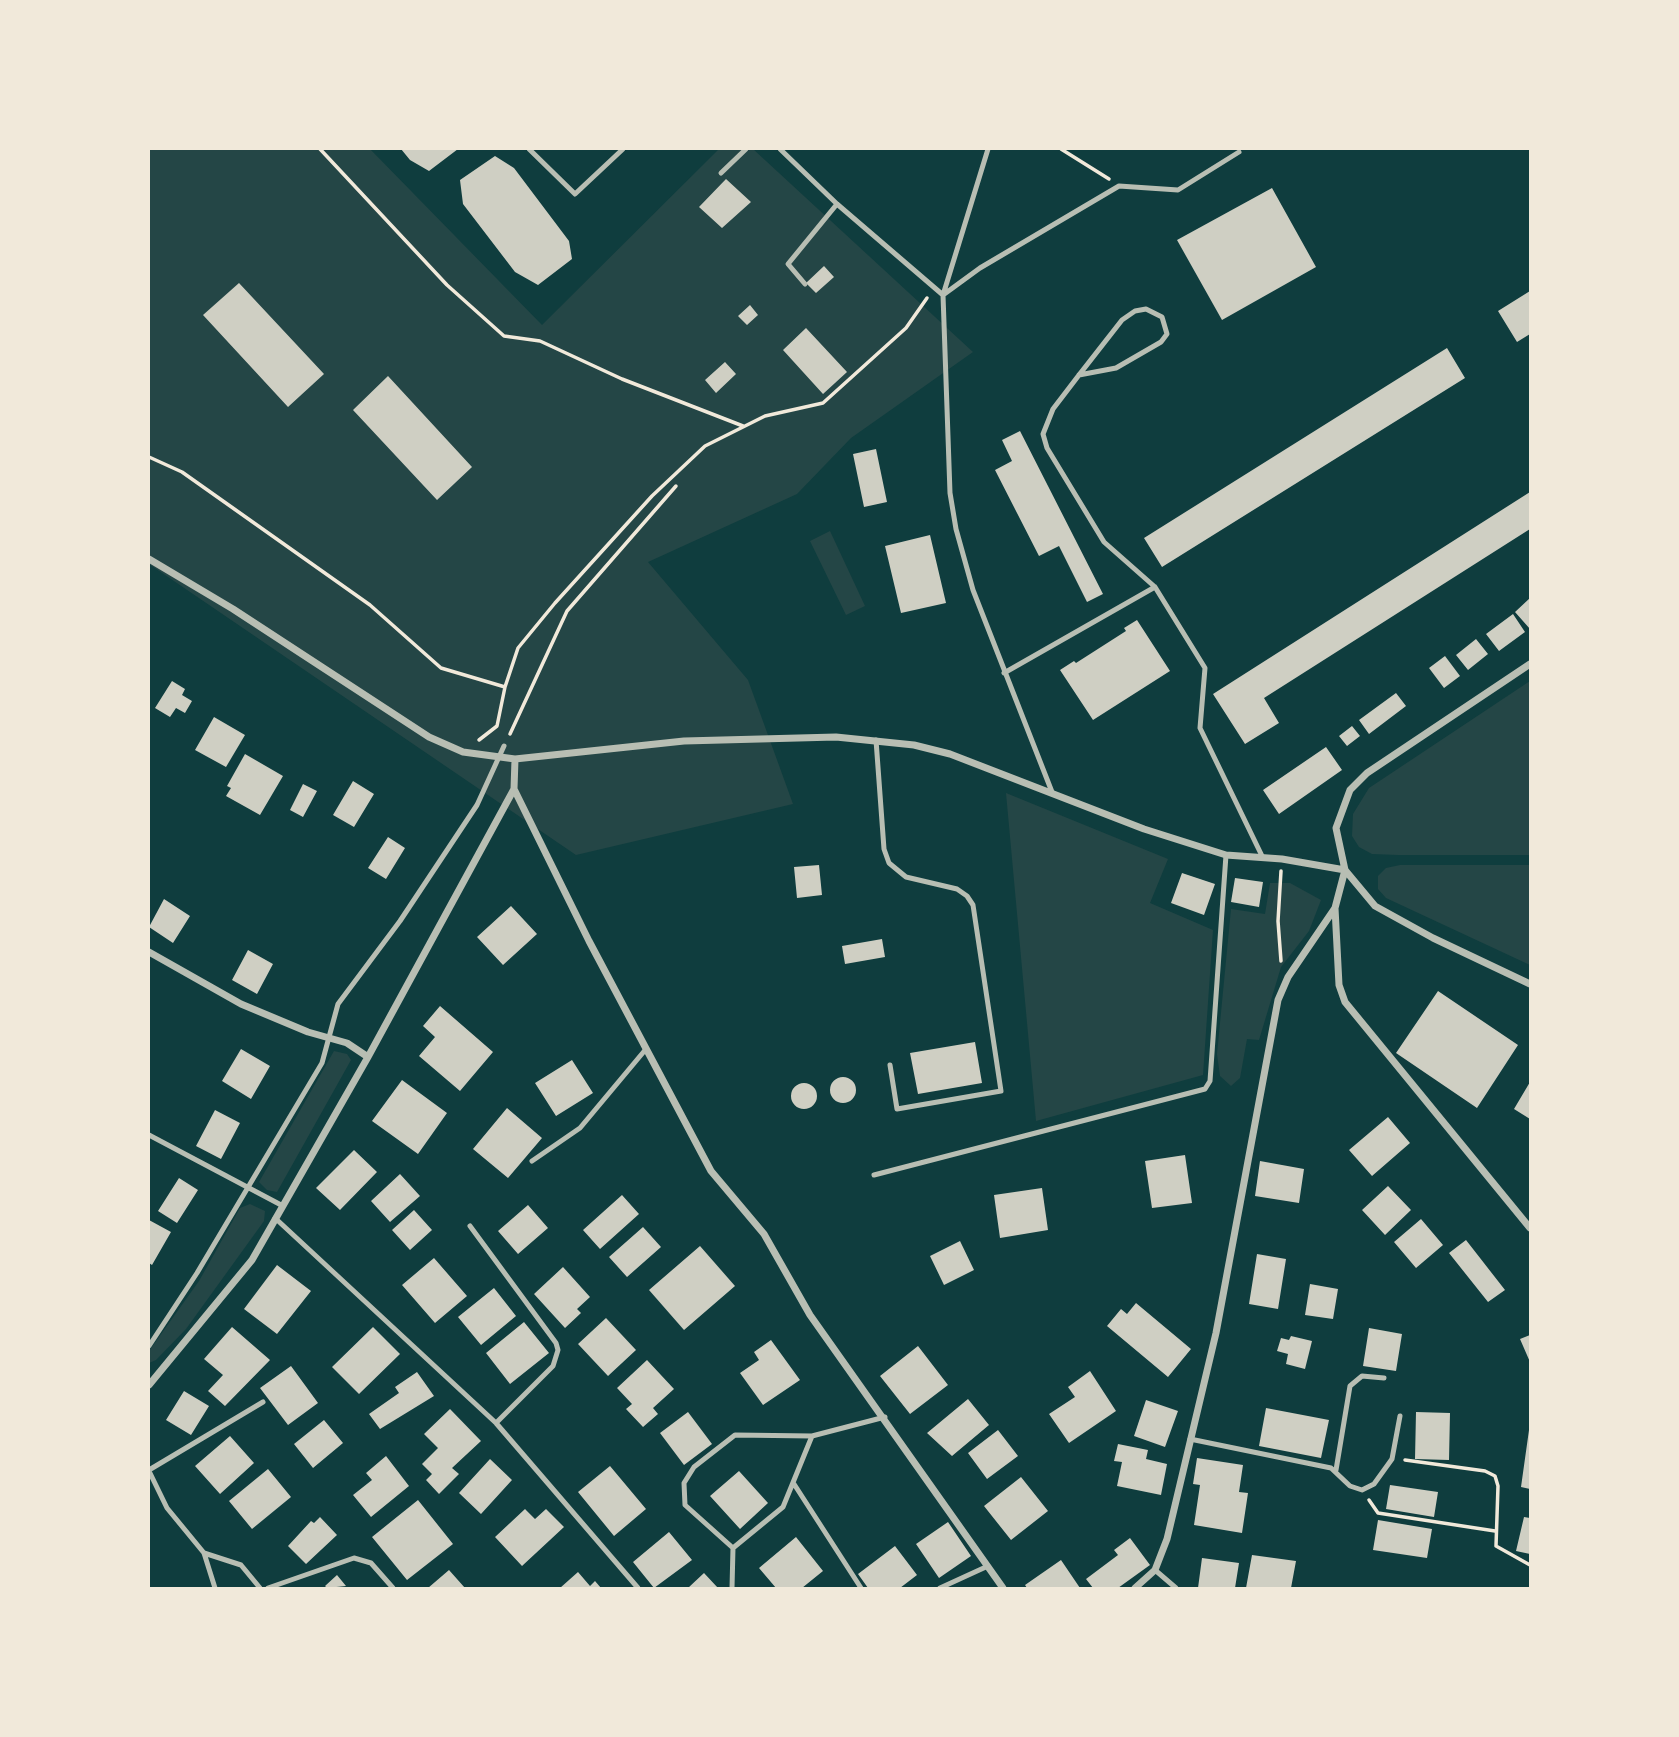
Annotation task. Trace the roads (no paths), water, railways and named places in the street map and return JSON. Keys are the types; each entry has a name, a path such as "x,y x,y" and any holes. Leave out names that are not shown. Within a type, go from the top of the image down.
{"street":[{"path":"149,559 233,609 429,737 463,752 515,759 684,741 836,737 876,740 950,754 1144,830 1226,855 1282,859 1345,870 1375,906 1445,944 1530,984"},
{"path":"1530,664 1375,767 1350,790 1336,828 1345,870 1335,908 1339,985 1350,1009 1530,1228"},
{"path":"149,1385 251,1260 368,1057 514,789 515,759"},
{"path":"514,789 711,1171 764,1234 804,1306 885,1417 1003,1588"},
{"path":"1135,1588 1155,1570 1167,1539 1216,1333 1278,1000 1288,977 1335,908"},
{"path":"149,952 241,1004 347,1043 368,1057"}],"lane":[{"path":"529,149 575,194 623,149"},
{"path":"721,173 746,149"},
{"path":"780,149 836,204 943,295"},
{"path":"988,149 943,295 950,493 962,558 1052,792"},
{"path":"943,295 980,268 1119,186 1178,190 1238,152"},
{"path":"805,284 788,264 836,204"},
{"path":"1079,374 1116,368 1161,342 1167,334 1162,317 1146,309 1128,315 1079,374 1048,417 1044,442 1104,542 1155,587 1205,668 1200,728 1263,858"},
{"path":"1004,673 1155,587"},
{"path":"876,740 884,849 889,863 906,877 963,892 973,905 1001,1091 897,1109 890,1065"},
{"path":"149,1346 320,1066 338,1004 400,921 477,805 504,746"},
{"path":"874,1175 1196,1094 1209,1085 1226,855"},
{"path":"532,1161 580,1128 646,1049"},
{"path":"149,1135 282,1206"},
{"path":"275,1218 496,1423 638,1588"},
{"path":"470,1226 556,1343 558,1350 553,1367 496,1423"},
{"path":"1336,1470 1350,1386 1362,1376 1384,1378"},
{"path":"215,1588 204,1553 167,1508 149,1470 263,1402"},
{"path":"1190,1439 1336,1470 1350,1486 1362,1490 1374,1484 1392,1459 1400,1416"},
{"path":"732,1588 733,1549 685,1505 683,1489 688,1475 711,1451 735,1435 812,1436 885,1417"},
{"path":"733,1549 783,1507 812,1436"},
{"path":"794,1484 861,1588"},
{"path":"204,1553 241,1565 260,1588"},
{"path":"268,1588 354,1558 371,1563 393,1588"},
{"path":"940,1588 988,1566"},
{"path":"1155,1570 1176,1588"}]}
